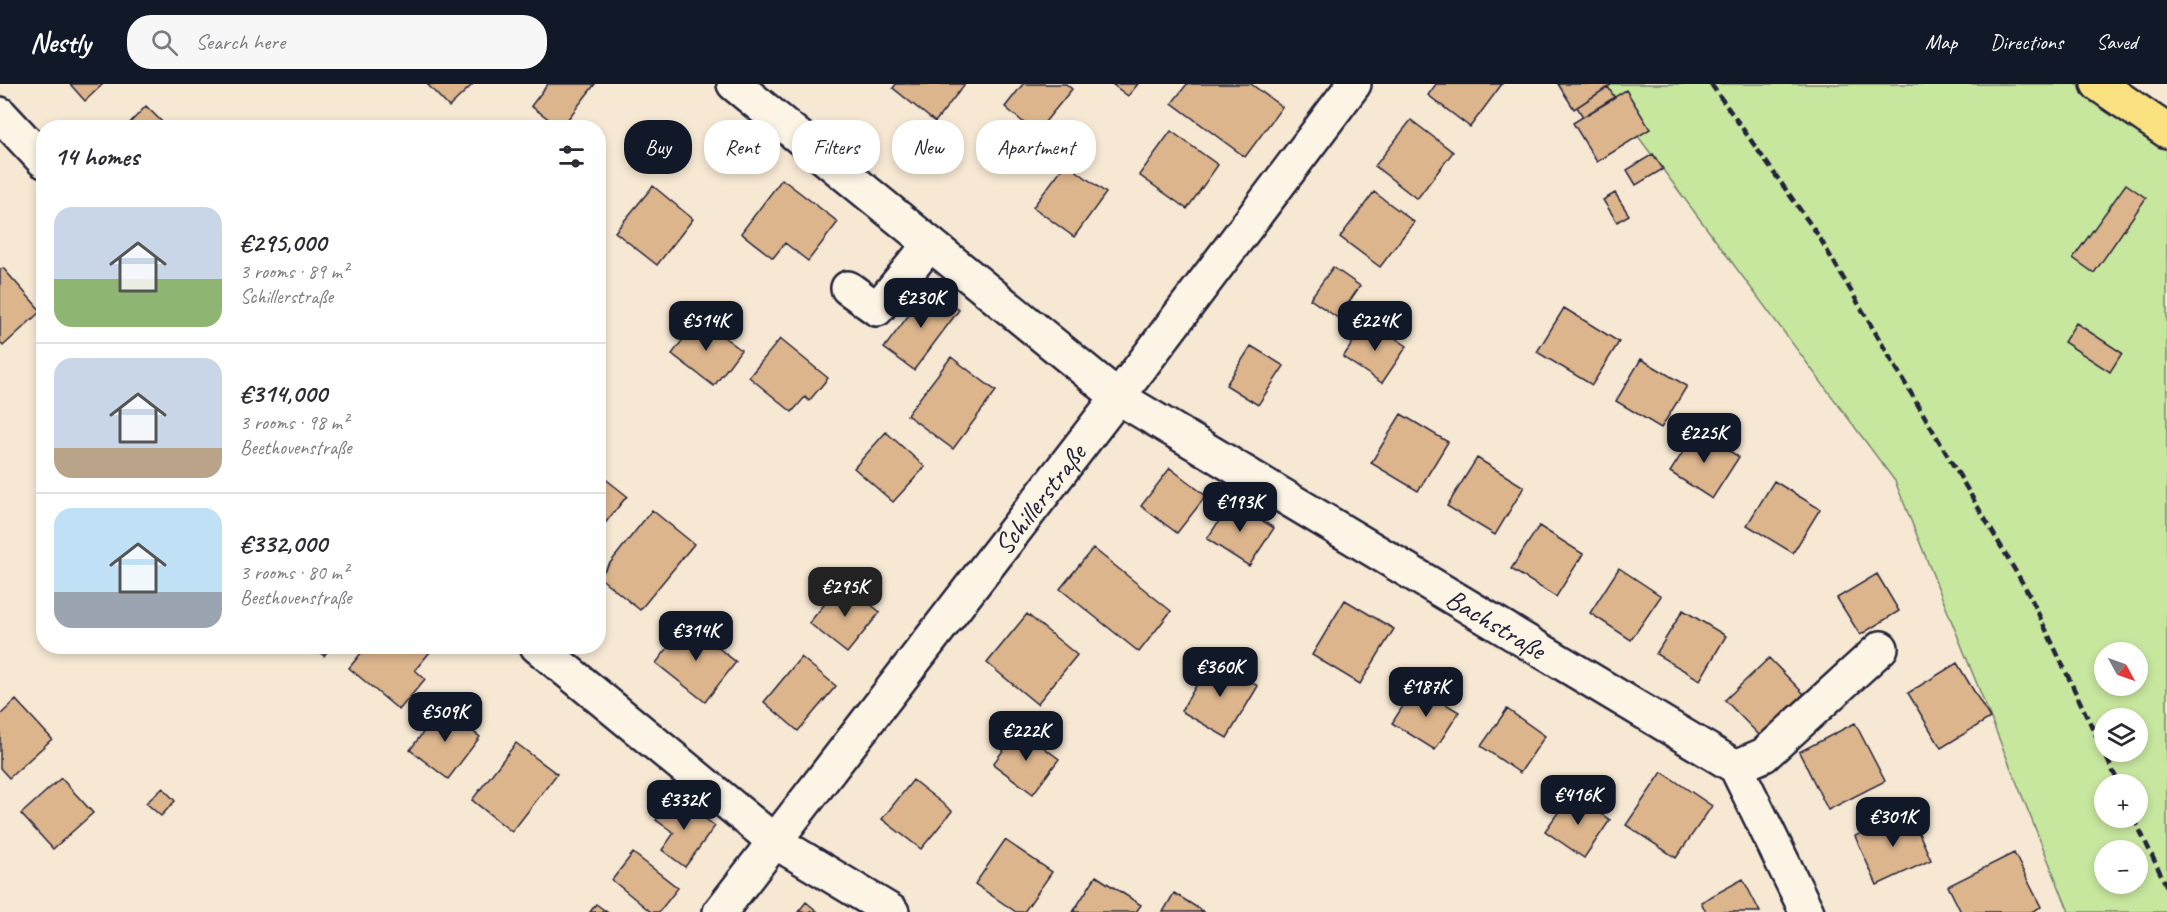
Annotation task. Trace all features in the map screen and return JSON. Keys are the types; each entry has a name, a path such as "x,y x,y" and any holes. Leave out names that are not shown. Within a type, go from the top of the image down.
{"main road":[{"path":"2098,84 2167,131"}],"street":[{"name":"Bachstraße","path":"734,84 1118,397 1736,767"},
{"name":"Schillerstraße","path":"720,912 1118,397 1354,84"},
{"path":"0,114 36,152"},
{"path":"848,288 877,309 930,244"},
{"path":"1807,912 1736,767 1764,755 1881,648"},
{"path":"547,654 774,841 892,912"}],"green space":[{"path":"1599,84 2096,84 2167,132 2167,912 2069,912 1895,481"}],"building":[{"path":"70,84 103,84 85,101"},
{"path":"427,84 473,84 449,107"},
{"path":"548,84 595,84 567,120 550,120 531,106"},
{"path":"896,84 965,84 937,120 933,120 893,88"},
{"path":"1023,84 1066,84 1072,89 1047,120 1020,120 1005,107"},
{"path":"1112,84 1138,84 1128,96"},
{"path":"1187,84 1251,84 1282,107 1245,157 1172,103"},
{"path":"1436,84 1502,84 1470,127 1428,95"},
{"path":"1558,84 1610,84 1611,85 1574,109"},
{"path":"1608,87 1615,98 1583,117 1577,107"},
{"path":"1626,90 1650,129 1597,162 1573,123"},
{"path":"146,106 160,120 133,120"},
{"path":"1411,120 1453,152 1417,199 1375,166"},
{"path":"1171,131 1218,165 1187,209 1139,175"},
{"path":"1653,154 1663,169 1636,185 1627,170"},
{"path":"1058,174 1081,174 1106,193 1074,237 1033,207"},
{"path":"782,179 838,222 808,261 785,243 773,258 741,233"},
{"path":"2126,184 2146,198 2094,273 2073,258"},
{"path":"653,186 693,219 657,265 615,232"},
{"path":"1374,192 1414,222 1380,267 1340,237"},
{"path":"1615,193 1629,215 1617,222 1603,200"},
{"path":"1333,267 1360,286 1338,318 1310,299"},
{"path":"3,268 36,305 36,316 3,346 0,342 0,270"},
{"path":"929,288 959,310 914,370 884,348"},
{"path":"1564,308 1619,342 1592,385 1537,352"},
{"path":"699,318 741,350 714,386 672,354"},
{"path":"1368,320 1407,346 1382,383 1343,357"},
{"path":"2076,323 2122,353 2110,372 2064,342"},
{"path":"780,339 828,378 809,401 805,397 792,412 749,377"},
{"path":"1251,346 1284,366 1258,405 1226,385"},
{"path":"951,357 996,391 953,449 907,415"},
{"path":"1641,359 1687,386 1661,428 1616,401"},
{"path":"1401,414 1448,442 1418,491 1371,463"},
{"path":"1697,430 1739,457 1712,499 1670,472"},
{"path":"886,432 925,467 893,502 854,468"},
{"path":"1477,458 1524,487 1495,535 1447,506"},
{"path":"1170,468 1206,496 1177,533 1141,506"},
{"path":"606,479 627,496 606,522"},
{"path":"1774,481 1820,509 1793,553 1747,525"},
{"path":"1232,501 1274,528 1249,566 1207,539"},
{"path":"652,510 694,544 640,610 606,583 606,568"},
{"path":"1539,526 1583,554 1556,597 1511,569"},
{"path":"1093,548 1171,611 1139,652 1060,589"},
{"path":"1619,568 1661,596 1631,640 1590,613"},
{"path":"1877,574 1899,611 1860,635 1837,598"},
{"path":"843,582 880,612 847,653 809,623"},
{"path":"1345,600 1394,629 1360,684 1312,655"},
{"path":"1683,610 1726,636 1700,680 1656,654"},
{"path":"1027,614 1077,655 1037,704 987,663"},
{"path":"687,623 736,662 705,702 656,663"},
{"path":"360,654 428,654 415,670 425,679 399,710 349,668"},
{"path":"801,657 836,686 798,731 764,702"},
{"path":"1769,658 1807,697 1764,740 1725,700"},
{"path":"1212,659 1258,686 1227,738 1181,711"},
{"path":"1957,663 1990,718 1941,748 1908,693"},
{"path":"1416,686 1459,712 1435,750 1392,723"},
{"path":"16,700 52,739 9,778 0,768 0,715"},
{"path":"441,708 480,737 448,779 410,750"},
{"path":"1507,709 1545,736 1520,773 1481,746"},
{"path":"1855,723 1885,781 1828,810 1799,752"},
{"path":"1019,729 1059,759 1033,794 993,764"},
{"path":"516,743 557,774 512,832 472,800"},
{"path":"1662,772 1712,806 1676,858 1626,825"},
{"path":"61,778 93,813 53,849 21,814"},
{"path":"913,780 952,811 921,849 882,819"},
{"path":"163,788 175,801 161,816 146,803"},
{"path":"1571,794 1610,820 1584,858 1545,831"},
{"path":"674,796 715,826 685,867 662,850 674,833 656,820"},
{"path":"1909,811 1931,860 1877,885 1855,836"},
{"path":"1005,840 1052,872 1024,912 1016,912 975,884"},
{"path":"633,853 678,888 659,912 651,912 612,880"},
{"path":"2014,853 2041,907 2031,912 1961,912 1948,886"},
{"path":"1096,876 1141,905 1136,912 1073,912"},
{"path":"1743,879 1760,912 1706,912 1701,902"},
{"path":"1174,893 1204,912 1163,912"},
{"path":"806,902 818,912 798,912"},
{"path":"596,904 607,912 590,912"}],"railway":[{"path":"1711,84 1818,235 2029,594 2114,774"},
{"path":"2139,828 2167,887"}]}
